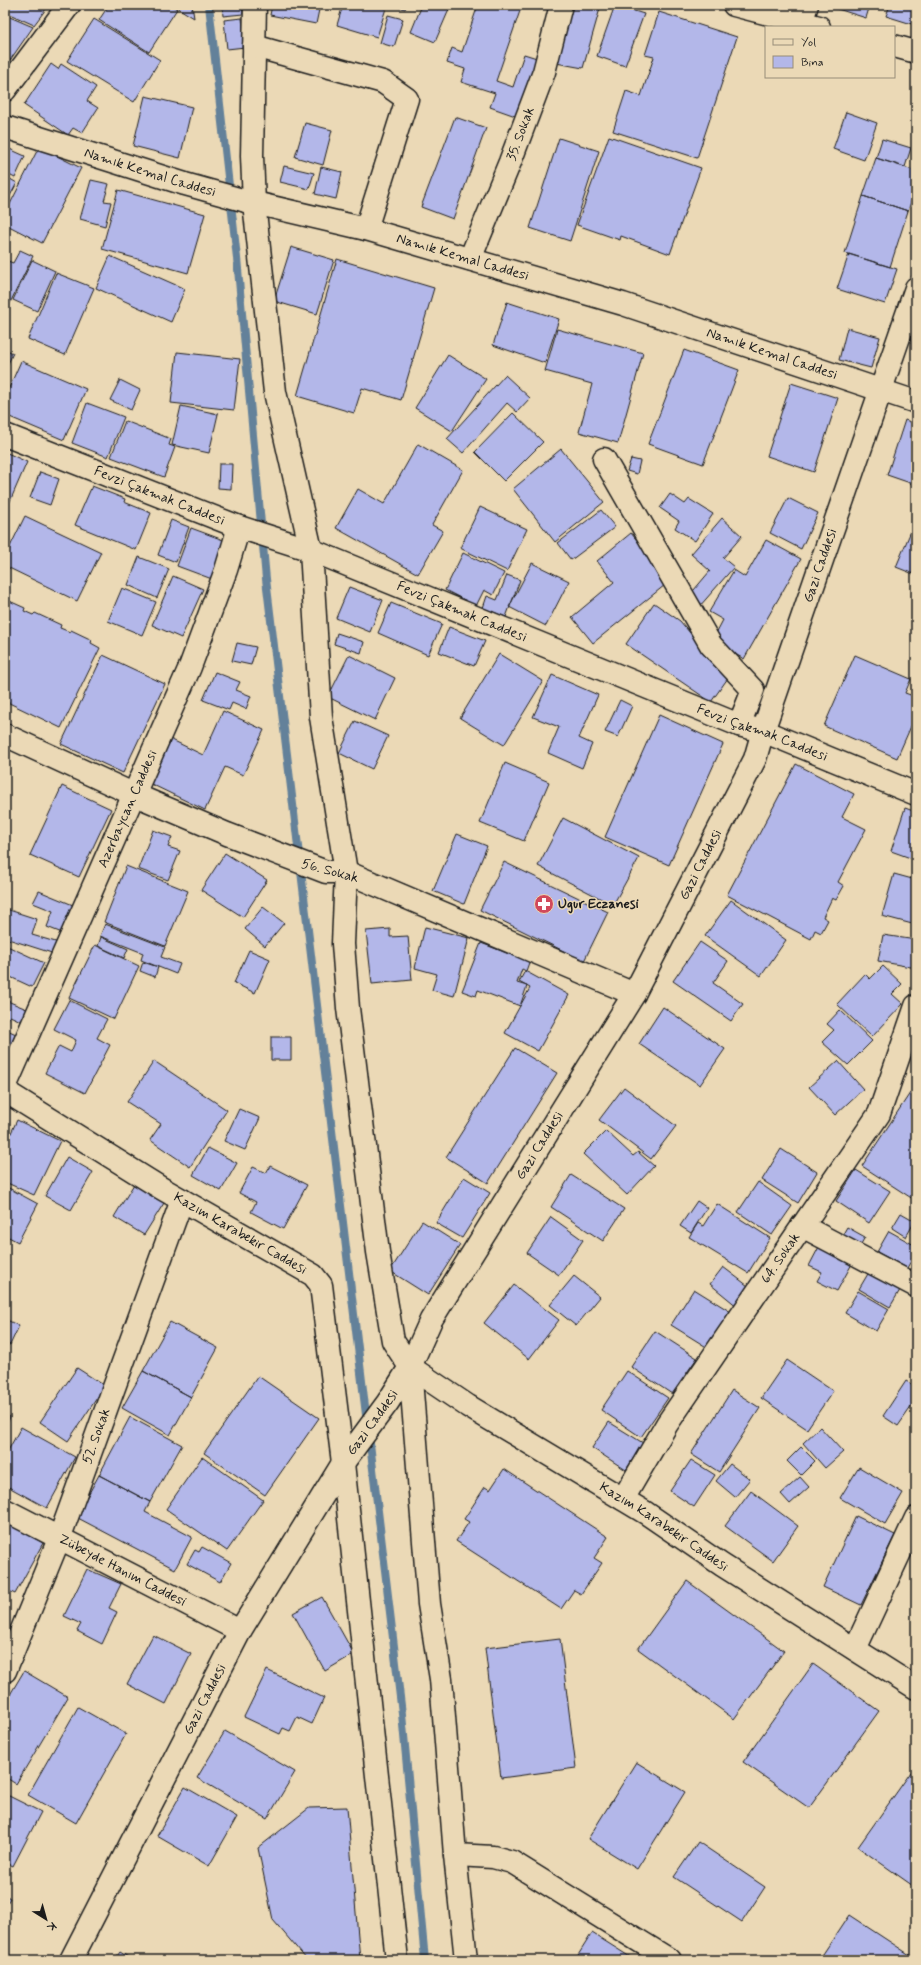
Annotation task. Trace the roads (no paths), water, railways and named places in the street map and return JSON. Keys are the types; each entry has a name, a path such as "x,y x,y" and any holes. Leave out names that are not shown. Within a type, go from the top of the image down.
{"street":[{"path":"5,90 69,5"},
{"path":"255,5 250,202 274,392 311,550 321,717 348,1001 378,1252 393,1341 410,1367 429,1604 441,1679 455,1854 466,1960"},
{"name":"35. Sokak","path":"470,259 510,162 544,72 561,5"},
{"path":"734,5 809,18"},
{"path":"254,46 383,82 407,99 366,229"},
{"path":"895,46 916,52"},
{"name":"Namık Kemal Caddesi","path":"5,127 211,191 250,202 366,229 623,304 881,392 916,402"},
{"name":"Gazi Caddesi","path":"71,1960 240,1631 343,1463 388,1402 410,1367 431,1320 634,994 756,759 763,731 916,288"},
{"name":"Fevzi Çakmak Caddesi","path":"5,435 239,526 311,550 739,725 763,731 916,794"},
{"path":"604,459 711,645 753,690 739,725"},
{"name":"Azerbaycan Caddesi","path":"5,1086 190,667 226,570 239,526"},
{"name":"56. Sokak","path":"5,735 133,794 276,854 336,872 634,994"},
{"name":"64. Sokak","path":"623,1499 667,1424 879,1114 916,1006"},
{"name":"Kazım Karabekir Caddesi","path":"5,1091 182,1200 313,1275 321,1285 343,1463 397,1960"},
{"name":"52. Sokak","path":"5,1671 59,1539 182,1200"},
{"path":"802,1226 916,1286"},
{"name":"Kazım Karabekir Caddesi","path":"410,1367 468,1406 623,1499 722,1565 916,1688"},
{"name":"Zübeyde Hanım Caddesi","path":"5,1510 240,1631"},
{"path":"854,1649 916,1518"},
{"path":"455,1854 493,1857 512,1862 670,1960"}],"waterway":[{"path":"209,5 237,258 266,579 367,1423"},
{"path":"369,1435 402,1714 425,1960"}],"place":[{"name":"Ugur Eczanesi","path":"544,904"}]}
